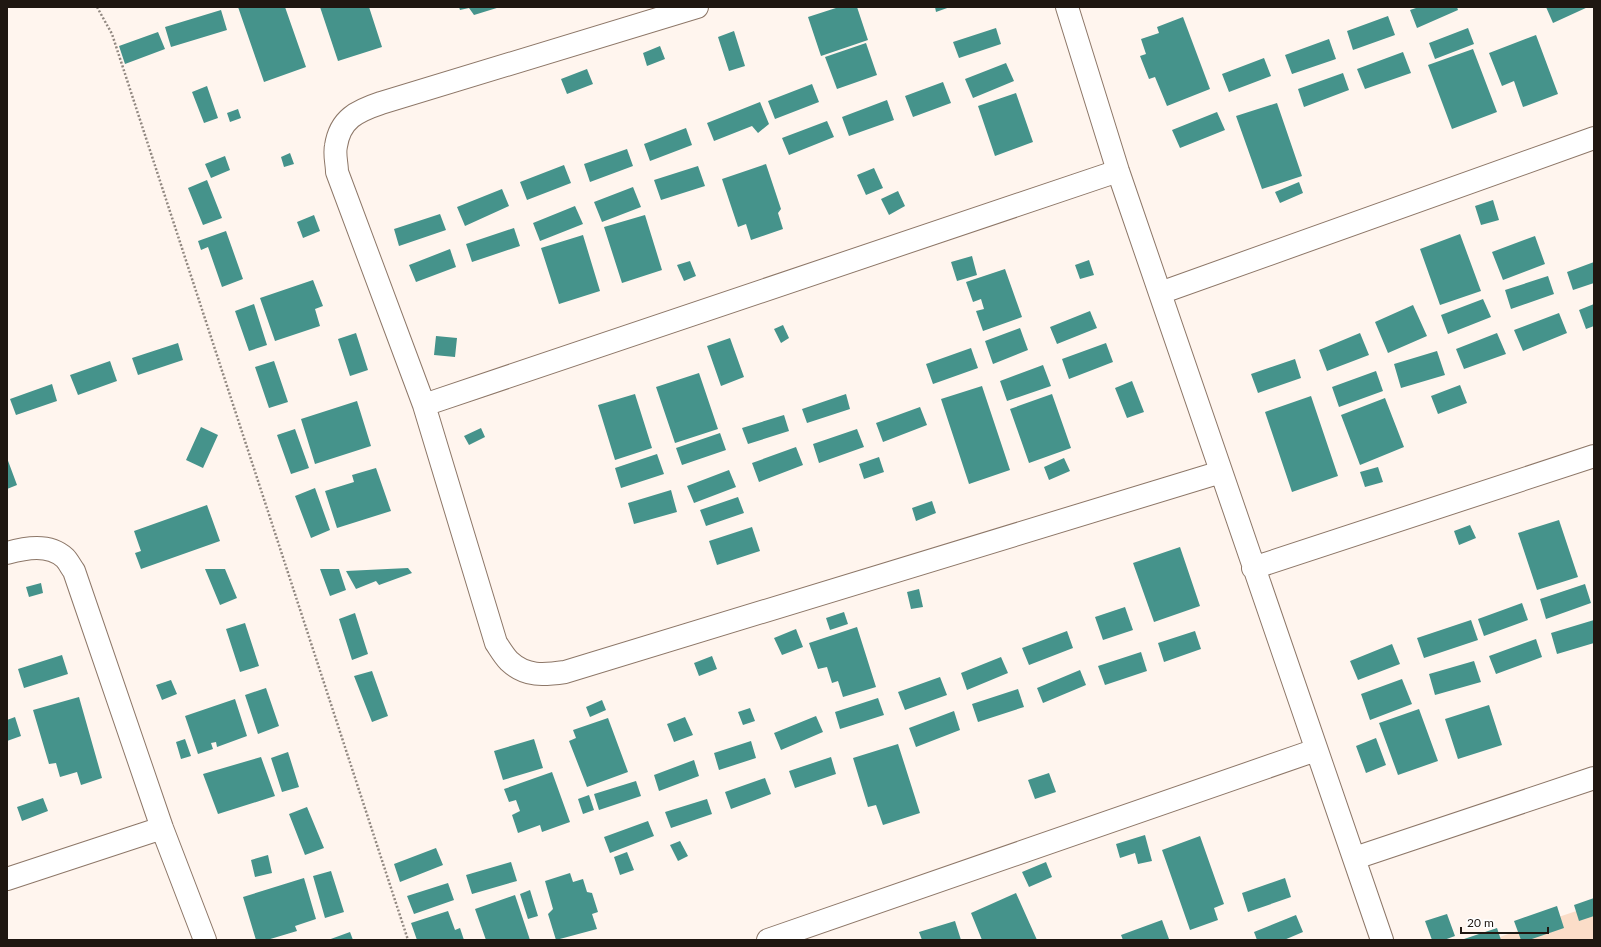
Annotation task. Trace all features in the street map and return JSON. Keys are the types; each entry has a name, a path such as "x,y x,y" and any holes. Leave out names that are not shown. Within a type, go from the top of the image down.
{"street":[{"path":"697,7 360,110 343,124 335,147 337,172 424,405 496,643 508,661 524,671 543,675 565,672 1221,472"},
{"path":"1067,7 1118,171 1253,568 1355,858 1382,940"},
{"path":"1160,293 1594,138"},
{"path":"424,405 1118,171"},
{"path":"1253,568 1594,456"},
{"path":"7,553 36,547 53,550 65,558 74,571 162,828 204,940"},
{"path":"768,940 1316,750"},
{"path":"1355,858 1594,778"},
{"path":"7,879 162,828"}],"path":[{"path":"97,7 112,34 408,940"}],"shaded area":[{"path":"1594,905 1594,940 1491,940"}],"building":[{"path":"238,7 285,7 306,67 264,82"},
{"path":"320,7 369,7 382,47 338,61"},
{"path":"459,7 500,7 474,15 469,8 460,10"},
{"path":"839,7 857,7 868,40 821,56 808,17"},
{"path":"935,7 950,7 936,12"},
{"path":"1419,7 1457,7 1458,10 1417,28 1410,10"},
{"path":"1546,7 1588,7 1553,23"},
{"path":"221,10 227,30 171,47 165,27"},
{"path":"1388,16 1395,35 1353,50 1347,31"},
{"path":"1183,17 1210,89 1167,106 1155,77 1149,79 1140,56 1146,54 1141,39 1159,33 1157,27"},
{"path":"996,28 1001,44 959,58 953,42"},
{"path":"1468,28 1474,44 1435,59 1429,43"},
{"path":"734,31 745,66 729,71 718,37"},
{"path":"158,32 165,49 125,64 119,46"},
{"path":"1536,35 1558,94 1523,107 1514,81 1502,86 1489,53"},
{"path":"1329,39 1336,59 1292,74 1285,55"},
{"path":"866,43 877,75 837,89 825,57"},
{"path":"660,46 665,59 647,66 643,53"},
{"path":"1473,49 1497,112 1452,129 1428,65"},
{"path":"1403,52 1411,73 1365,89 1357,69"},
{"path":"1264,58 1271,76 1229,92 1222,74"},
{"path":"1006,63 1014,81 973,98 965,79"},
{"path":"587,69 593,84 567,94 561,79"},
{"path":"1343,73 1349,90 1304,107 1298,89"},
{"path":"943,82 951,103 913,117 905,96"},
{"path":"812,84 819,102 775,119 768,101"},
{"path":"207,86 218,118 204,123 192,92"},
{"path":"1016,93 1033,142 995,156 978,106"},
{"path":"887,100 894,120 849,136 842,117"},
{"path":"760,102 769,124 758,133 752,126 714,141 707,123"},
{"path":"1277,103 1302,176 1262,189 1236,116"},
{"path":"238,109 241,118 230,122 227,113"},
{"path":"1217,112 1225,130 1180,148 1172,130"},
{"path":"827,121 834,137 789,155 782,138"},
{"path":"686,128 692,145 650,161 644,144"},
{"path":"627,149 633,166 590,182 584,164"},
{"path":"290,153 294,164 284,167 281,157"},
{"path":"225,156 230,170 211,178 205,164"},
{"path":"766,164 781,209 778,213 783,229 751,240 746,224 738,227 722,179"},
{"path":"564,165 571,183 527,200 520,182"},
{"path":"698,166 705,186 661,200 654,180"},
{"path":"874,168 883,188 866,195 857,175"},
{"path":"207,180 222,218 203,225 188,188"},
{"path":"1299,182 1303,193 1280,203 1275,192"},
{"path":"633,187 641,207 602,222 594,202"},
{"path":"502,189 509,206 465,226 457,207"},
{"path":"898,191 905,206 889,215 881,199"},
{"path":"1493,200 1499,220 1481,225 1475,206"},
{"path":"575,206 583,224 540,241 533,223"},
{"path":"440,214 446,230 399,246 394,229"},
{"path":"314,215 320,231 303,238 297,222"},
{"path":"645,215 662,270 622,283 604,227"},
{"path":"514,228 520,246 472,262 466,244"},
{"path":"226,231 243,279 222,287 208,247 201,250 198,241"},
{"path":"1460,234 1481,291 1440,305 1420,249"},
{"path":"583,235 600,291 559,304 541,248"},
{"path":"1535,236 1545,264 1503,280 1492,252"},
{"path":"450,249 456,267 416,282 409,265"},
{"path":"972,256 977,275 957,281 951,262"},
{"path":"1089,260 1094,275 1080,279 1075,265"},
{"path":"690,261 696,276 684,281 677,265"},
{"path":"1594,262 1594,283 1573,290 1567,272"},
{"path":"1005,269 1022,317 983,331 976,311 984,309 981,299 973,302 966,282"},
{"path":"1548,276 1554,294 1511,309 1505,290"},
{"path":"313,280 323,306 315,309 320,326 275,341 260,298"},
{"path":"1483,299 1491,317 1448,334 1441,315"},
{"path":"254,304 267,345 249,351 235,311"},
{"path":"1594,304 1594,326 1586,329 1579,310"},
{"path":"1413,305 1427,336 1388,353 1375,322"},
{"path":"1090,311 1097,328 1057,344 1050,327"},
{"path":"1559,313 1567,333 1523,351 1514,330"},
{"path":"783,325 789,338 781,343 774,329"},
{"path":"1020,328 1028,350 993,364 985,341"},
{"path":"356,333 368,370 350,376 338,339"},
{"path":"1360,333 1369,355 1327,371 1319,350"},
{"path":"1497,333 1506,354 1464,369 1456,349"},
{"path":"436,336 457,338 455,357 434,355"},
{"path":"730,338 744,377 721,386 707,346"},
{"path":"178,343 183,360 138,375 132,358"},
{"path":"1106,343 1113,362 1069,379 1062,359"},
{"path":"971,348 978,368 933,384 926,364"},
{"path":"1437,351 1445,375 1401,388 1394,364"},
{"path":"1295,359 1301,378 1258,393 1251,374"},
{"path":"110,361 117,381 78,395 70,375"},
{"path":"274,361 288,402 269,408 255,367"},
{"path":"1043,365 1051,386 1007,401 1000,381"},
{"path":"1376,371 1383,391 1339,407 1332,387"},
{"path":"699,373 718,429 675,443 656,387"},
{"path":"1132,381 1144,412 1127,418 1115,388"},
{"path":"52,384 57,401 16,415 10,399"},
{"path":"1460,385 1467,403 1438,414 1431,396"},
{"path":"982,386 1010,470 969,484 941,399"},
{"path":"635,394 652,448 615,460 598,405"},
{"path":"846,394 850,409 807,423 802,409"},
{"path":"1052,394 1071,448 1029,463 1010,409"},
{"path":"1311,396 1338,476 1292,492 1265,412"},
{"path":"1385,398 1404,447 1360,465 1341,415"},
{"path":"357,401 371,446 315,464 301,419"},
{"path":"920,407 927,425 883,442 876,423"},
{"path":"784,415 789,431 748,444 742,428"},
{"path":"201,427 218,435 203,468 186,460"},
{"path":"481,428 485,437 469,445 464,436"},
{"path":"295,429 309,468 291,474 277,435"},
{"path":"857,429 864,447 819,463 813,444"},
{"path":"720,433 726,450 682,465 676,448"},
{"path":"796,447 803,465 759,482 752,463"},
{"path":"657,454 664,474 621,488 615,468"},
{"path":"879,457 884,472 864,479 859,464"},
{"path":"7,458 17,485 7,489"},
{"path":"1064,458 1070,471 1049,480 1044,467"},
{"path":"1378,467 1383,482 1365,487 1360,472"},
{"path":"376,468 391,511 337,528 325,491 354,482 352,475"},
{"path":"729,470 736,487 694,503 687,486"},
{"path":"315,488 330,530 311,538 295,496"},
{"path":"671,490 677,512 634,524 628,503"},
{"path":"738,497 744,513 706,526 700,510"},
{"path":"932,501 936,513 916,521 912,508"},
{"path":"207,505 220,541 141,569 135,553 141,551 134,531"},
{"path":"1559,520 1578,577 1537,590 1518,533"},
{"path":"1470,525 1476,538 1459,545 1454,531"},
{"path":"752,527 760,551 717,565 709,541"},
{"path":"1180,547 1200,606 1154,622 1133,563"},
{"path":"408,568 412,573 379,585 376,581 356,589 346,571"},
{"path":"205,569 225,569 237,598 220,605"},
{"path":"320,569 339,569 346,590 330,596"},
{"path":"41,583 43,593 29,597 26,587"},
{"path":"1585,584 1591,603 1546,619 1540,599"},
{"path":"919,589 923,607 911,609 907,592"},
{"path":"1522,603 1528,620 1484,636 1478,619"},
{"path":"1125,607 1133,630 1103,640 1095,617"},
{"path":"844,612 848,624 830,630 826,618"},
{"path":"355,613 368,654 352,660 339,619"},
{"path":"1471,620 1478,640 1424,658 1417,638"},
{"path":"1594,620 1594,643 1557,654 1551,633"},
{"path":"245,623 259,666 240,672 226,629"},
{"path":"857,627 876,687 843,697 838,681 832,683 827,667 818,669 809,643"},
{"path":"796,629 803,647 782,655 774,638"},
{"path":"1067,631 1073,648 1029,665 1022,648"},
{"path":"1195,631 1201,649 1164,662 1158,643"},
{"path":"1536,639 1542,657 1496,674 1489,656"},
{"path":"1392,644 1400,664 1358,680 1350,661"},
{"path":"1141,652 1147,671 1105,685 1098,666"},
{"path":"62,655 68,674 24,688 18,669"},
{"path":"712,656 717,669 699,676 694,663"},
{"path":"1001,657 1008,673 967,690 961,673"},
{"path":"1474,661 1481,682 1435,695 1429,674"},
{"path":"1080,670 1086,685 1043,703 1037,688"},
{"path":"372,671 388,716 372,722 354,676"},
{"path":"940,677 947,695 905,710 898,692"},
{"path":"1402,679 1412,704 1370,720 1361,694"},
{"path":"171,680 177,694 162,700 156,685"},
{"path":"266,688 279,726 258,734 245,695"},
{"path":"1018,689 1024,707 978,722 972,704"},
{"path":"79,697 102,778 81,785 77,772 60,777 56,763 49,764 33,710"},
{"path":"878,698 884,715 840,729 835,712"},
{"path":"235,699 247,736 217,747 216,742 211,743 213,749 198,754 185,716"},
{"path":"602,700 606,710 590,717 586,707"},
{"path":"1489,705 1502,745 1458,759 1445,719"},
{"path":"750,708 755,721 743,725 738,712"},
{"path":"1419,709 1438,761 1398,775 1379,723"},
{"path":"954,711 960,730 916,747 909,728"},
{"path":"816,716 823,732 781,750 774,733"},
{"path":"15,717 21,736 7,741 7,720"},
{"path":"685,717 693,735 674,742 667,724"},
{"path":"608,718 628,772 587,787 569,741 576,738 573,730"},
{"path":"1376,738 1386,765 1366,773 1356,746"},
{"path":"185,739 191,756 181,759 176,742"},
{"path":"534,739 543,768 503,780 494,751"},
{"path":"751,741 756,758 719,770 714,753"},
{"path":"898,744 920,813 883,825 876,805 868,807 853,758"},
{"path":"288,752 299,787 282,792 271,758"},
{"path":"261,757 275,796 218,814 203,774"},
{"path":"831,757 836,774 795,788 789,771"},
{"path":"694,760 699,776 659,791 654,775"},
{"path":"552,772 570,822 542,832 540,825 518,833 512,815 520,811 516,800 509,802 504,789"},
{"path":"1049,773 1056,792 1035,799 1028,780"},
{"path":"765,778 771,794 731,809 725,792"},
{"path":"636,781 641,796 599,810 594,794"},
{"path":"589,795 594,810 583,814 578,799"},
{"path":"43,798 48,811 22,821 17,807"},
{"path":"707,799 712,814 671,828 665,812"},
{"path":"307,807 324,848 305,855 289,814"},
{"path":"648,821 654,836 610,853 604,837"},
{"path":"1145,835 1152,861 1138,864 1135,853 1120,858 1116,844"},
{"path":"1200,836 1224,904 1214,908 1218,920 1190,930 1162,850"},
{"path":"680,841 688,856 678,861 670,845"},
{"path":"436,848 443,865 400,882 394,864"},
{"path":"627,852 634,870 620,875 614,857"},
{"path":"268,855 272,873 255,877 251,860"},
{"path":"511,862 517,881 472,894 466,875"},
{"path":"1046,862 1052,877 1029,887 1022,872"},
{"path":"331,871 344,912 325,918 313,876"},
{"path":"570,873 573,882 583,879 587,892 592,893 598,912 592,914 597,929 556,940 548,914 553,909 545,881"},
{"path":"304,878 316,919 295,926 297,931 267,940 256,940 243,897"},
{"path":"1285,878 1291,897 1248,912 1242,893"},
{"path":"448,883 454,900 414,914 407,896"},
{"path":"530,890 538,916 528,919 520,894"},
{"path":"1016,893 1037,940 982,940 971,913"},
{"path":"515,895 530,940 486,940 475,909"},
{"path":"1594,898 1594,916 1579,921 1574,905"},
{"path":"1557,906 1564,928 1529,940 1521,940 1514,921"},
{"path":"448,911 455,930 460,928 464,940 417,940 411,923"},
{"path":"1447,914 1455,936 1444,940 1432,940 1425,921"},
{"path":"1296,915 1303,932 1284,940 1257,940 1254,932"},
{"path":"1162,920 1169,939 1123,940 1121,935"},
{"path":"955,921 961,940 922,940 919,932"},
{"path":"1497,928 1501,940 1461,940"},
{"path":"350,932 353,940 328,940"}]}
